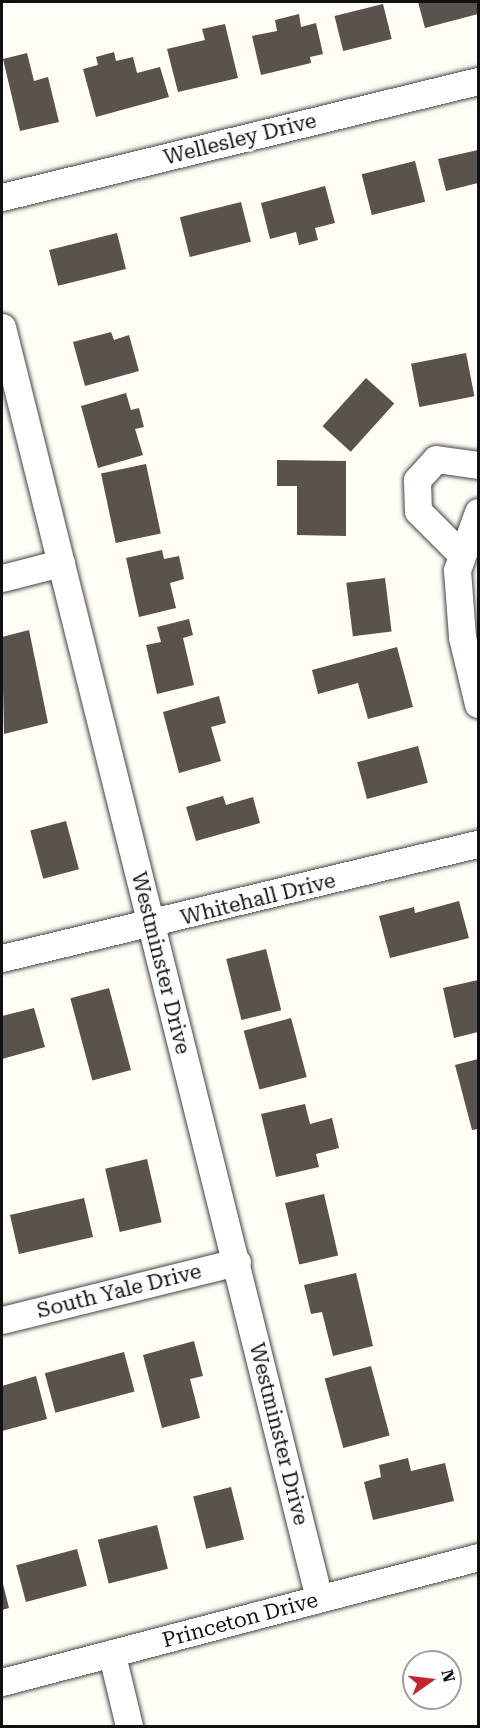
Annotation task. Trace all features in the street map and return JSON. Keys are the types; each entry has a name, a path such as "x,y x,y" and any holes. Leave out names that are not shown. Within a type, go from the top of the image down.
{"street":[{"name":"Wellesley Drive","path":"2,197 478,81"},
{"name":"Westminster Drive","path":"2,327 319,1598"},
{"path":"462,555 418,511 417,480 436,459 478,465"},
{"path":"478,512 457,570 462,637 478,704"},
{"path":"2,578 61,563"},
{"name":"Whitehall Drive","path":"2,958 151,926 478,844"},
{"name":"South Yale Drive","path":"2,1320 237,1262"},
{"name":"Princeton Drive","path":"2,1682 112,1655 478,1557"},
{"path":"112,1655 129,1726"}],"building":[{"path":"418,2 478,2 478,14 425,28"},
{"path":"383,4 392,39 343,51 334,16"},
{"path":"299,14 301,27 316,23 323,54 310,57 311,63 261,75 252,36 277,31 275,20"},
{"path":"225,24 238,78 178,92 167,49 205,40 202,29"},
{"path":"114,52 116,61 133,57 137,73 160,67 169,97 96,117 83,69 98,65 96,57"},
{"path":"27,53 34,81 48,77 59,122 20,131 3,59"},
{"path":"478,150 478,183 446,191 438,159"},
{"path":"415,161 425,202 372,215 362,174"},
{"path":"325,186 335,223 315,228 318,240 299,245 296,232 270,239 261,203"},
{"path":"241,202 251,242 190,257 180,217"},
{"path":"117,233 126,269 58,286 49,250"},
{"path":"111,332 114,340 129,335 139,371 85,386 73,342"},
{"path":"466,353 474,396 419,407 411,364"},
{"path":"366,378 394,403 351,452 323,426"},
{"path":"126,393 131,410 139,408 144,427 135,429 143,455 98,468 81,406"},
{"path":"277,460 346,461 346,536 297,535 297,486 277,486"},
{"path":"146,464 161,533 116,543 101,474"},
{"path":"162,550 164,559 179,556 184,579 170,583 176,608 139,617 126,558"},
{"path":"385,578 392,632 353,636 346,583"},
{"path":"189,619 193,635 183,638 194,685 157,694 146,645 161,642 157,627"},
{"path":"29,630 48,723 4,734 2,637"},
{"path":"397,647 413,707 368,719 358,683 318,694 312,670"},
{"path":"219,696 226,723 211,727 221,761 179,773 163,712"},
{"path":"418,746 428,783 367,799 357,762"},
{"path":"223,796 226,805 253,797 260,823 196,841 186,807"},
{"path":"66,821 79,869 43,879 30,831"},
{"path":"459,901 469,938 390,958 379,916 414,907 415,913"},
{"path":"266,949 281,1010 241,1020 226,959"},
{"path":"478,980 478,1032 454,1038 443,988"},
{"path":"109,988 131,1070 92,1080 70,998"},
{"path":"34,1008 45,1047 2,1059 2,1016"},
{"path":"291,1018 307,1077 259,1090 244,1031"},
{"path":"478,1059 478,1129 472,1130 455,1065"},
{"path":"305,1104 310,1124 332,1118 339,1148 316,1154 319,1167 276,1177 261,1114"},
{"path":"147,1159 162,1222 120,1232 105,1169"},
{"path":"324,1194 338,1255 299,1264 285,1203"},
{"path":"84,1198 93,1237 19,1254 10,1215"},
{"path":"356,1273 373,1346 333,1356 322,1312 311,1314 304,1285"},
{"path":"194,1341 203,1376 190,1379 200,1418 162,1428 143,1355"},
{"path":"124,1352 135,1392 55,1413 45,1373"},
{"path":"371,1366 390,1436 343,1448 325,1378"},
{"path":"36,1376 47,1419 2,1431 2,1386"},
{"path":"408,1458 411,1471 445,1463 454,1501 373,1520 364,1482 381,1477 379,1465"},
{"path":"231,1487 244,1539 206,1549 193,1496"},
{"path":"157,1525 168,1569 109,1583 98,1540"},
{"path":"77,1549 87,1586 26,1602 16,1565"},
{"path":"2,1580 9,1608 2,1610"}]}
